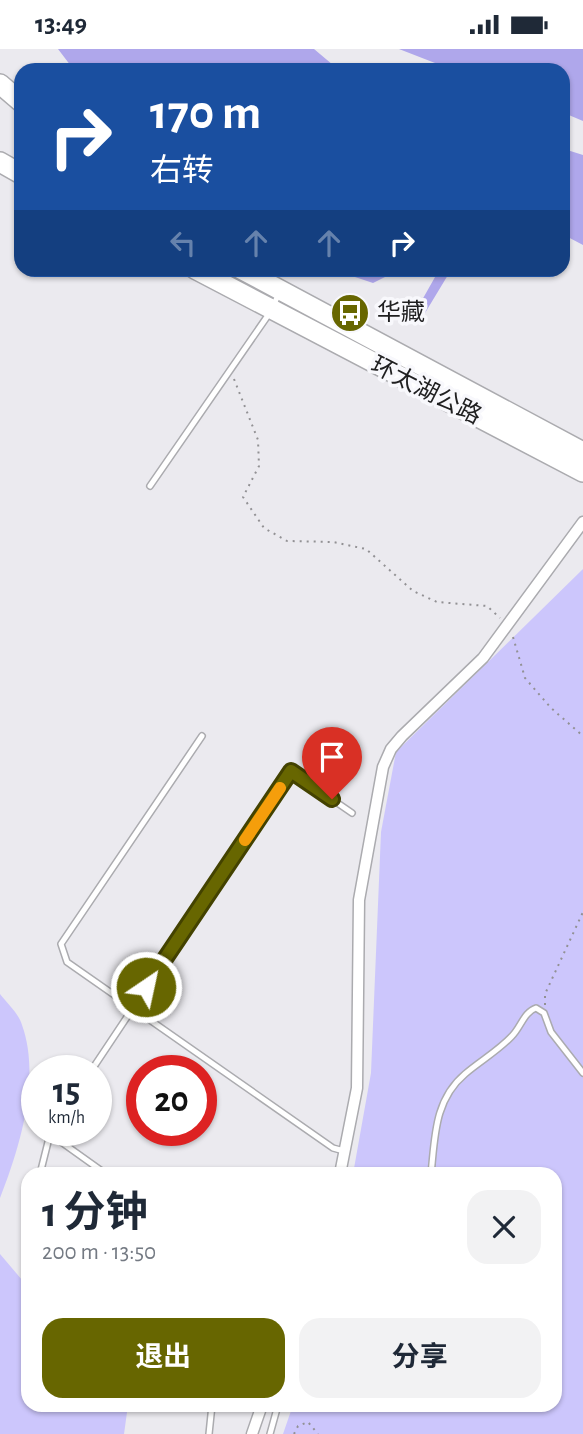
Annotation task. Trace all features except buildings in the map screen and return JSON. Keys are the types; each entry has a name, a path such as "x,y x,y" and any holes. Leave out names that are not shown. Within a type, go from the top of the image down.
{"highway":[{"path":"0,84 14,96"},
{"name":"环太湖公路","path":"209,277 583,472"},
{"name":"环太湖公路","path":"254,277 279,293 583,452"}],"street":[{"path":"344,1167 357,1088 359,900 383,767 391,749 483,658 583,521"},
{"path":"252,1434 260,1412"}],"lane":[{"path":"150,486 271,311 279,293"},
{"path":"202,736 61,944 67,962 332,1148 346,1152"},
{"path":"101,1055 291,771 352,813"},
{"path":"432,1167 436,1120 444,1099 462,1075 513,1035 529,1010 536,1008 544,1013 551,1032 583,1073"},
{"path":"42,1167 48,1146"},
{"path":"70,1146 97,1167"},
{"path":"209,1434 211,1412"},
{"path":"270,1434 276,1412"}],"path":[{"path":"230,370 244,397 258,440 259,466 243,497 264,528 287,541 333,542 366,549 413,591 437,602 487,606 507,625 517,647 525,678 551,708 583,736"},
{"path":"544,1013 545,994 583,912"},
{"path":"294,1434 298,1426 308,1422 318,1434"}],"shaded area":[{"path":"58,49 314,49 331,63 69,63"},
{"path":"399,49 583,49 583,121 570,116 570,63 435,63"},
{"path":"570,151 583,155 583,245 570,238"},
{"path":"355,277 385,277 373,283"},
{"path":"435,277 447,277 425,313 417,309"},
{"path":"583,569 583,1434 283,1434 291,1412 562,1412 562,1167 354,1167 371,1073 381,832 396,752"},
{"path":"0,994 20,1021 28,1055 21,1055 21,1135 0,1198"},
{"path":"0,1254 21,1279 21,1412 127,1412 124,1434 0,1434"}],"slow traffic":[{"path":"245,840 280,788"}],"place":[{"name":"华藏","path":"350,313"}],"route":[{"path":"146,987 291,771 332,799"}]}
